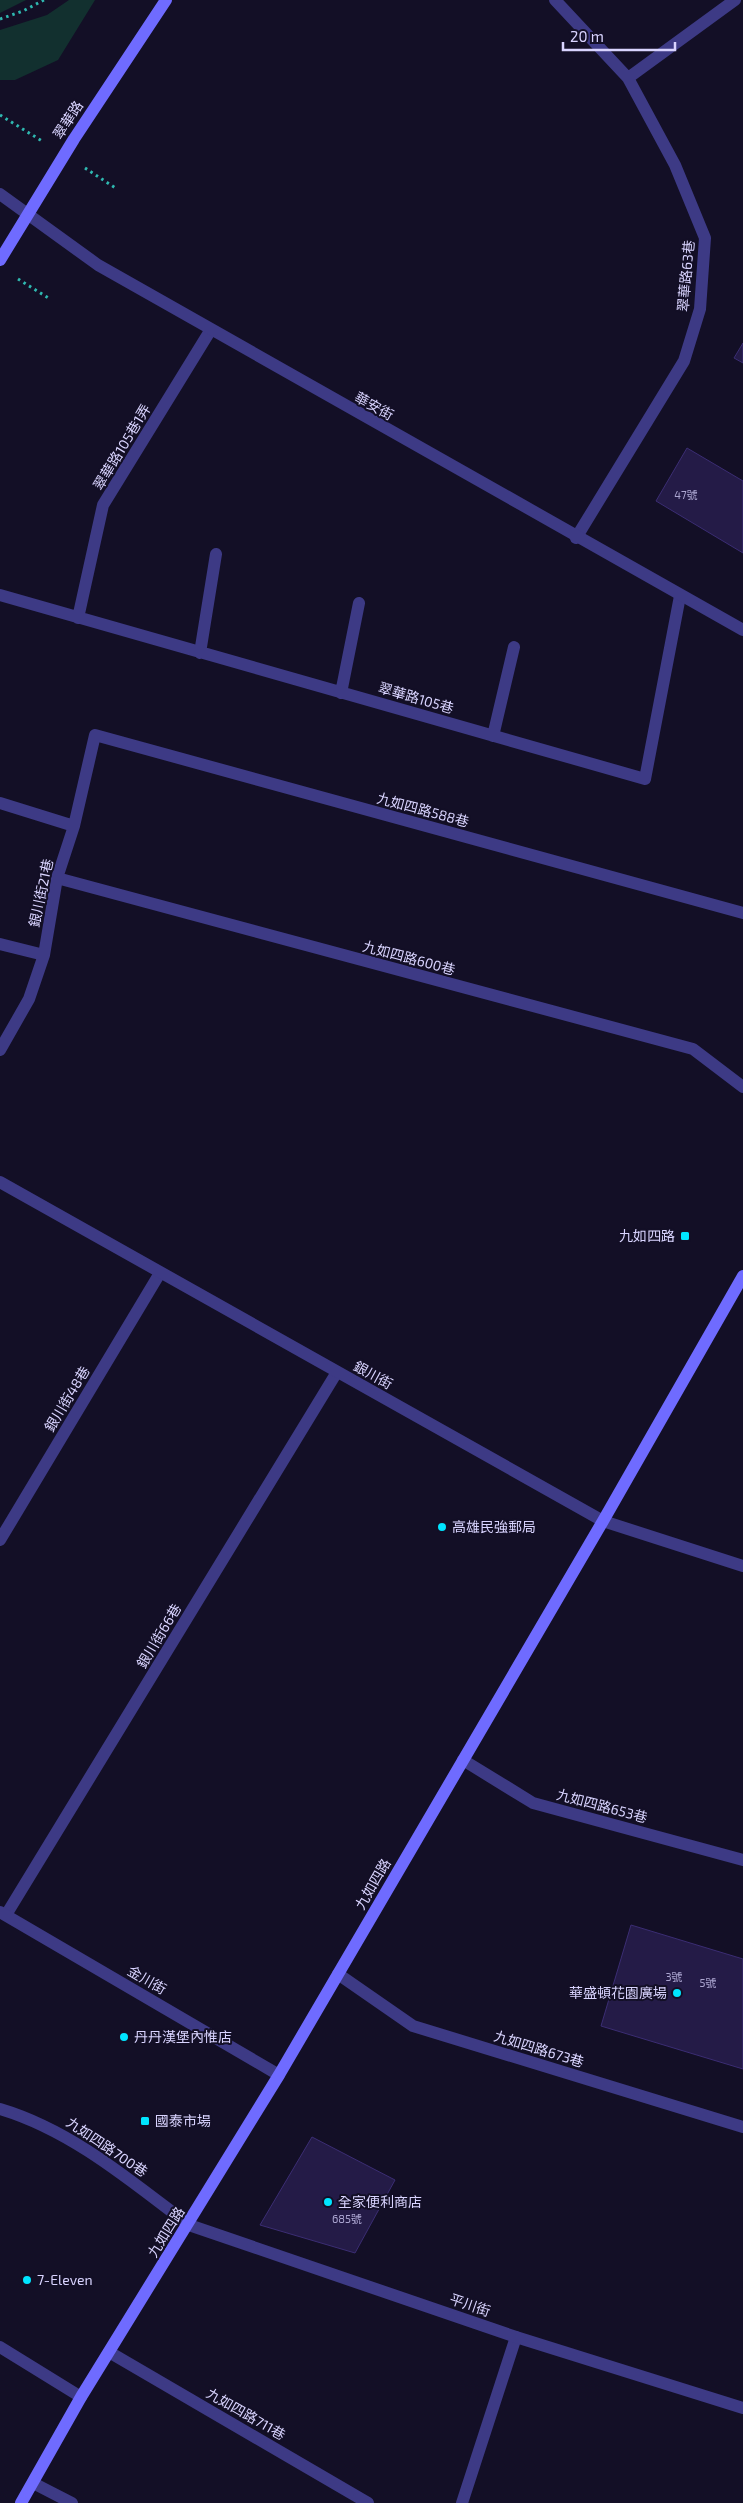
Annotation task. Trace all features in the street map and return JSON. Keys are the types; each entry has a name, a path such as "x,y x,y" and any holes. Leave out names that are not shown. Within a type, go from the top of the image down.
{"street":[{"name":"翠華路","path":"0,260 27,214 166,0"},
{"name":"翠華路63巷","path":"555,0 628,78 675,165 705,238 700,308 684,361 576,538"},
{"path":"628,78 736,0"},
{"name":"華安街","path":"0,194 98,266 576,538 743,630"},
{"name":"翠華路105巷1弄","path":"78,618 103,506 210,331"},
{"path":"200,653 216,554"},
{"name":"翠華路105巷","path":"0,595 645,779 680,596"},
{"path":"341,693 359,603"},
{"path":"493,736 514,647"},
{"name":"銀川街21巷","path":"0,1050 29,999 44,955 57,878 74,826 95,736"},
{"name":"九如四路588巷","path":"95,736 743,913"},
{"path":"0,803 74,826"},
{"name":"九如四路600巷","path":"57,878 693,1049 743,1087"},
{"path":"0,944 44,955"},
{"name":"銀川街","path":"0,1182 603,1521 743,1566"},
{"name":"銀川街48巷","path":"0,1540 160,1273"},
{"name":"九如四路","path":"21,2503 109,2352 279,2075 603,1521 743,1276"},
{"name":"銀川街66巷","path":"3,1914 336,1372"},
{"name":"九如四路653巷","path":"463,1760 534,1803 743,1860"},
{"name":"金川街","path":"3,1914 279,2075"},
{"name":"九如四路673巷","path":"338,1974 413,2026 743,2127"},
{"name":"九如四路700巷","path":"0,2110 53,2130 133,2182 189,2224"},
{"name":"平川街","path":"189,2224 516,2337 743,2408"},
{"path":"462,2503 516,2337"},
{"path":"0,2346 82,2398"},
{"name":"九如四路711巷","path":"109,2352 368,2503"},
{"path":"33,2483 72,2503"}],"path":[{"path":"0,19 23,11 44,0"},
{"path":"16,279 50,299"}],"green space":[{"path":"0,0 26,0 0,13"},
{"path":"69,0 95,0 58,60 15,80 0,80 0,30 47,15"}],"building":[{"path":"743,343 743,363 734,358"},
{"path":"687,448 743,481 743,553 656,501"},
{"name":"華盛頓花園廣場","path":"631,1925 743,1959 743,2069 601,2026"},
{"name":"全家便利商店","path":"312,2137 395,2180 355,2253 260,2225"}],"place":[{"name":"九如四路","path":"685,1236"},
{"name":"高雄民強郵局","path":"442,1527"},
{"name":"華盛頓花園廣場","path":"677,1993"},
{"name":"丹丹漢堡內惟店","path":"124,2037"},
{"name":"國泰市場","path":"145,2121"},
{"name":"全家便利商店","path":"328,2202"},
{"name":"7-Eleven","path":"27,2280"}]}
